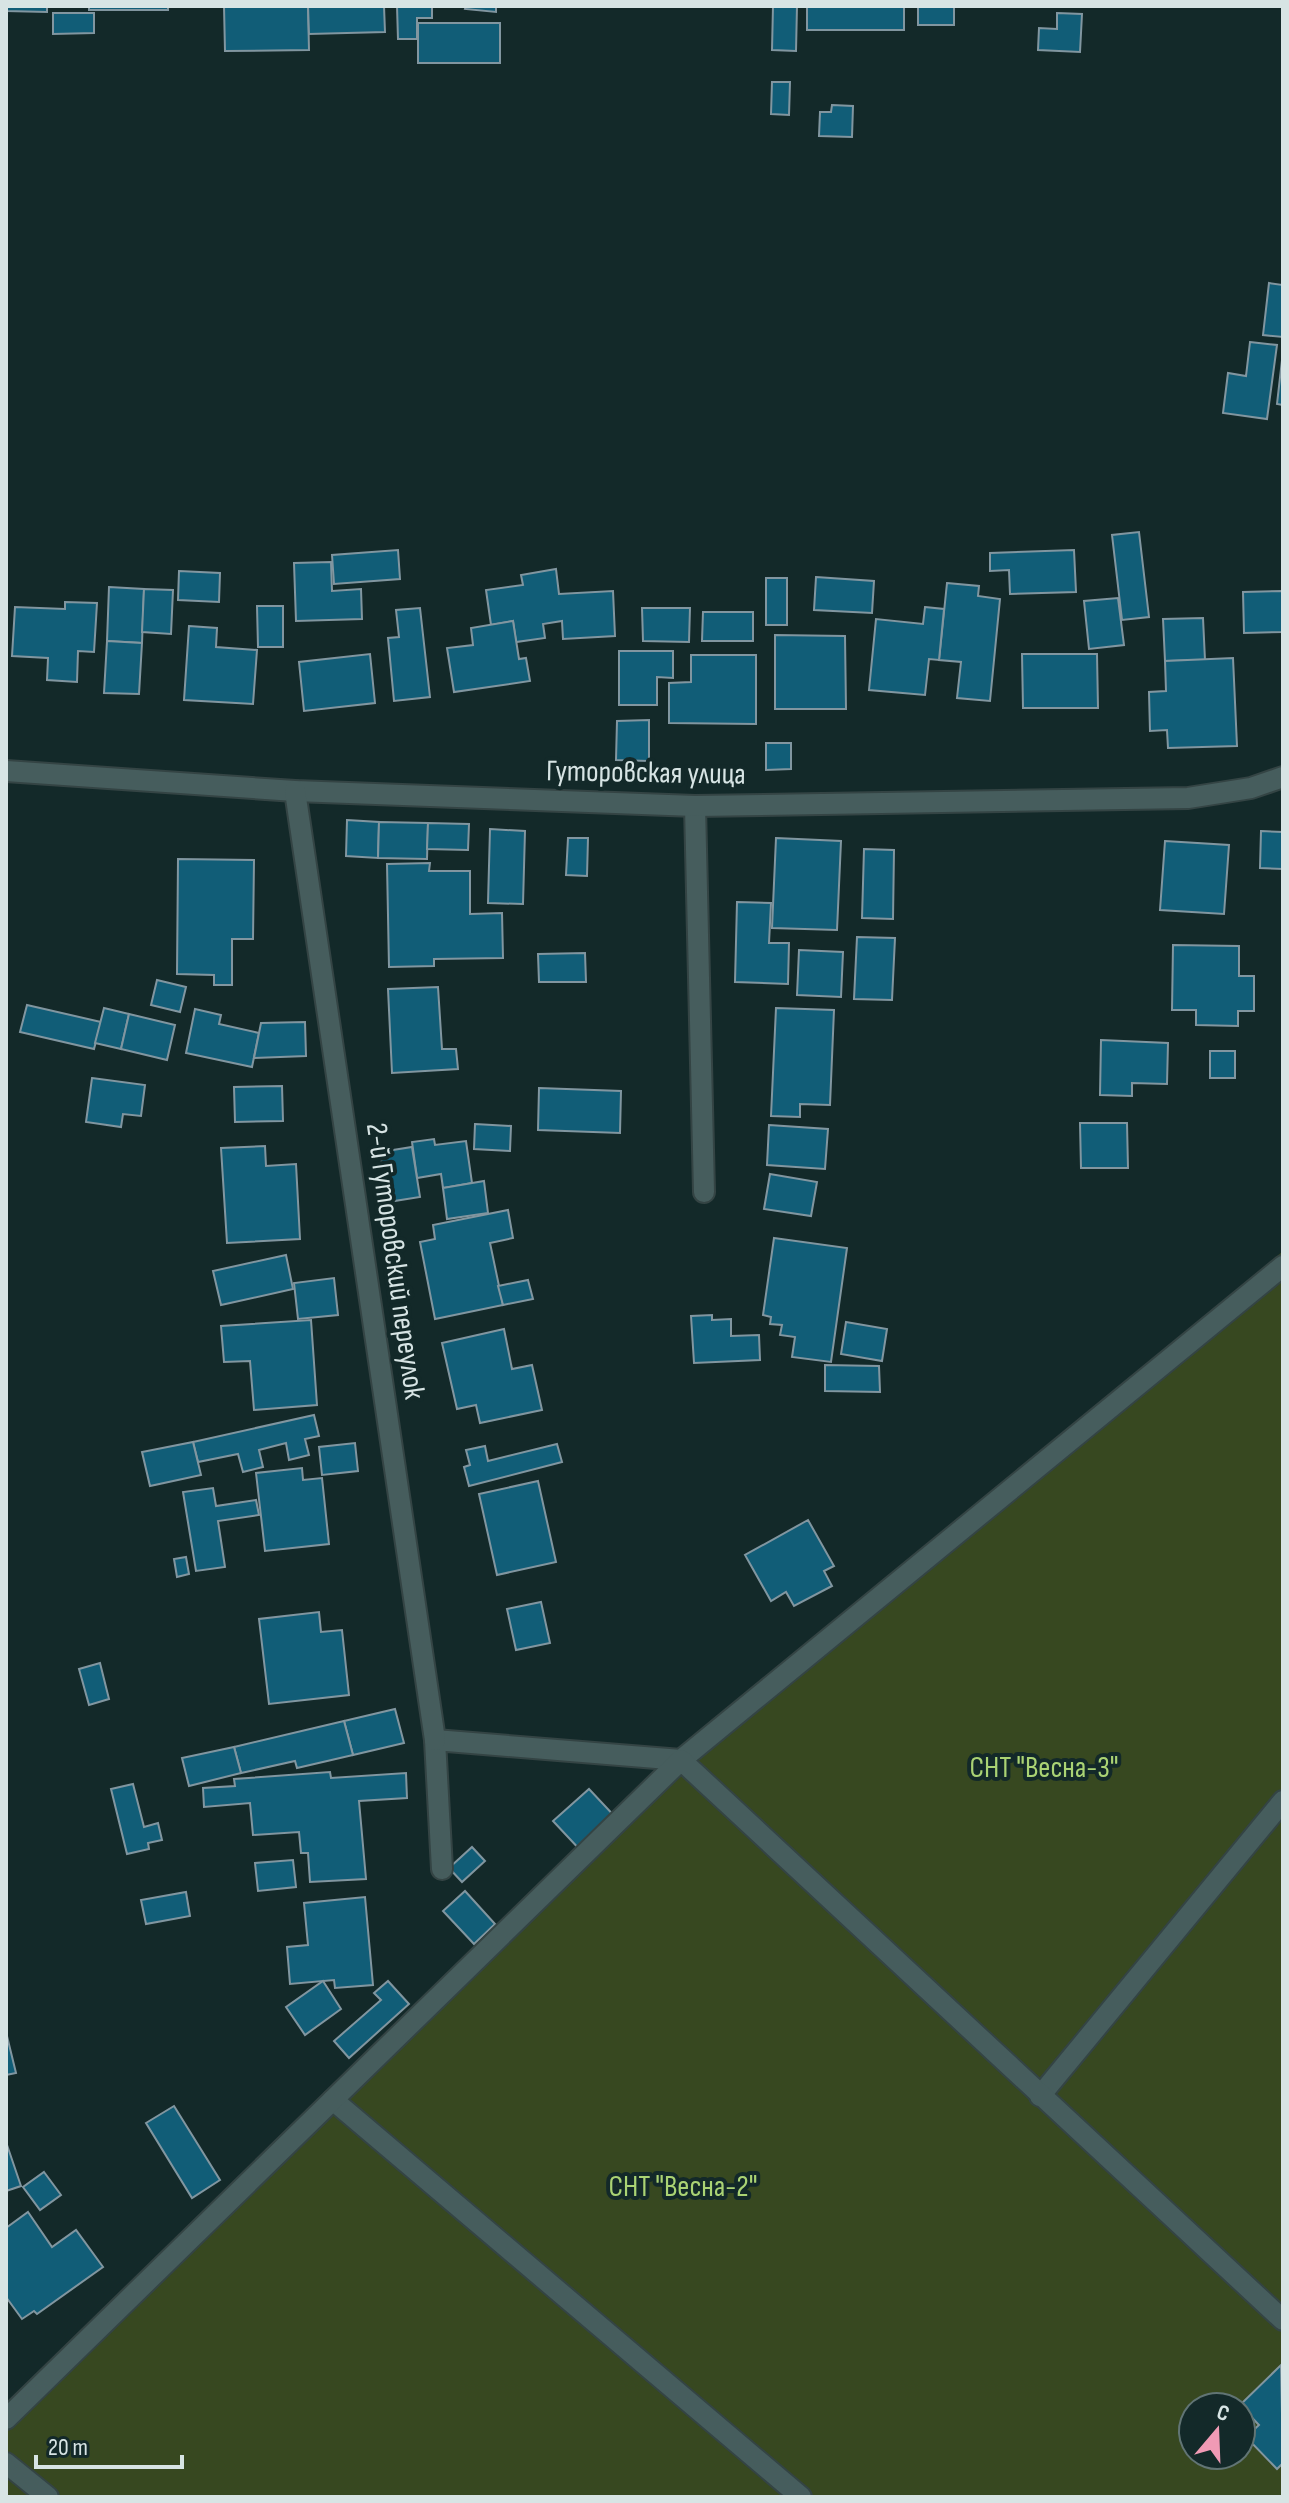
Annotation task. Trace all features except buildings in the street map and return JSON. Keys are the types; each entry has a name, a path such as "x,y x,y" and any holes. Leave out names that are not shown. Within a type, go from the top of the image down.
{"street":[{"name":"Гуторовская улица","path":"6,771 295,791 695,806 1188,798 1251,788 1283,777"},
{"name":"2-й Гуторовский переулок","path":"295,791 435,1740 442,1869"},
{"path":"695,806 704,1192"},
{"path":"6,2419 681,1760 1283,1266"},
{"path":"435,1740 681,1760 1283,2320"},
{"path":"1040,2096 1283,1801"},
{"path":"333,2100 801,2497"},
{"path":"6,2463 48,2497"}],"green space":[{"name":"СНТ \"Весна-2\"","path":"1283,1251 1283,2497 6,2497 6,2414 681,1760"}],"park label":[{"name":"СНТ \"Весна-3\"","path":"1044,1768"}]}
